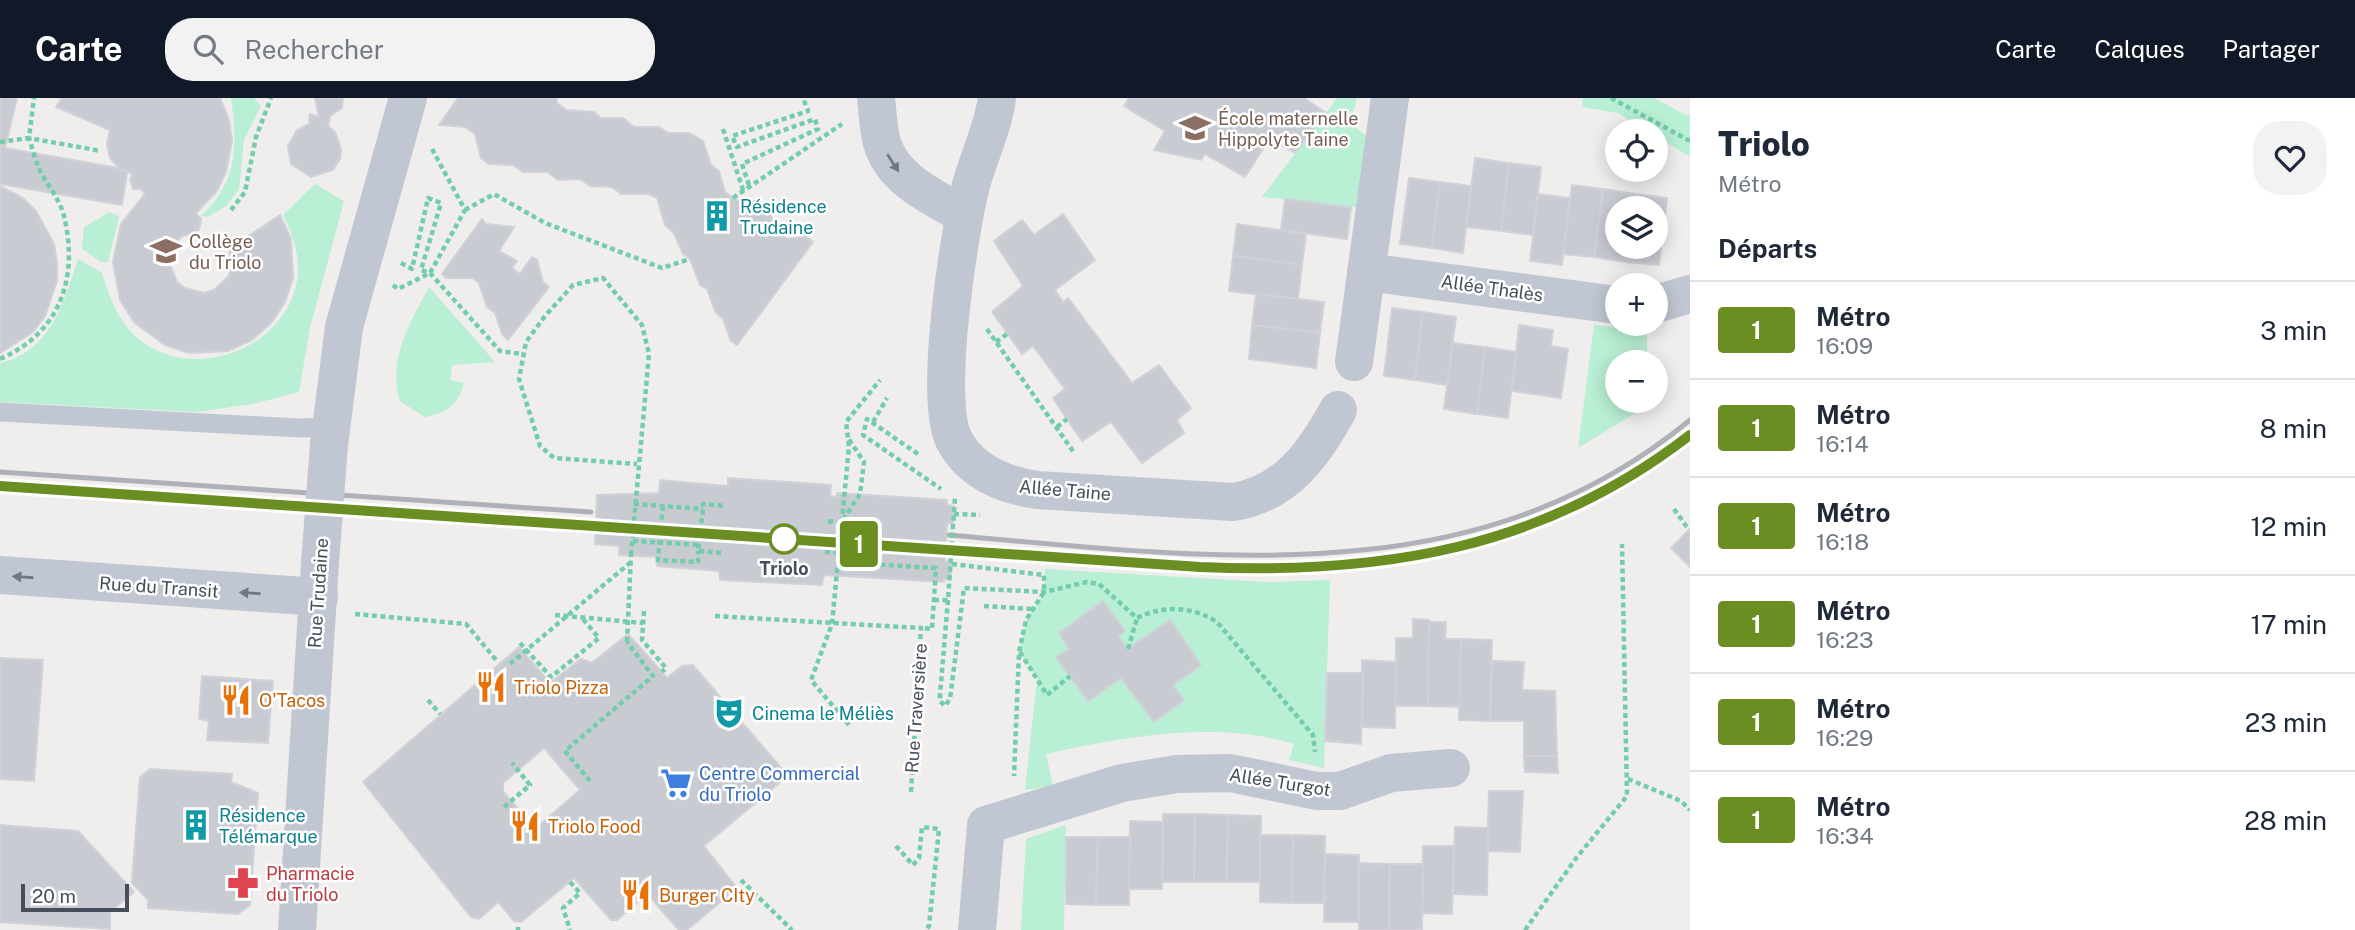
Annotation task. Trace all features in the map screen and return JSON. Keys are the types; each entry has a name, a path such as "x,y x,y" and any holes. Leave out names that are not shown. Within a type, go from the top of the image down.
{"street":[{"name":"Rue Trudaine","path":"297,930 330,436 344,327 408,98"},
{"name":"Allée Taine","path":"997,98 964,215 953,298 945,403 954,440 976,467 994,479 1037,490 1233,502 1250,499 1288,478 1305,462 1338,410"},
{"path":"1354,362 1390,98"},
{"path":"862,109 898,172 916,187 964,215"},
{"name":"Allée Thalès","path":"1366,272 1605,303"},
{"path":"1668,300 1690,294"},
{"name":"Rue du Transit","path":"0,575 319,580"},
{"name":"Allée Turgot","path":"1000,822 1122,783 1177,774 1255,776 1317,792 1340,791 1391,773 1451,768"},
{"path":"977,930 1000,822"}],"lane":[{"path":"0,412 299,428 330,436"}],"path":[{"path":"0,359 19,350 41,334 58,308 69,265 64,215 39,168 29,138 34,98"},
{"path":"231,210 246,192 257,136 271,98"},
{"path":"749,185 742,164 818,129 815,119 737,147 732,136 808,111 803,98"},
{"path":"1611,98 1690,141"},
{"path":"733,198 862,109"},
{"path":"723,129 743,190"},
{"path":"1683,138 1690,135"},
{"path":"0,142 29,138 101,151"},
{"path":"431,146 465,210"},
{"path":"398,289 430,273 465,210 494,194 545,223 662,268 690,260"},
{"path":"403,251 401,265 412,269 428,198 441,203 421,271 430,273 500,351 522,354"},
{"path":"590,781 565,751 653,676 627,642 637,464 649,354 642,325 604,278 573,285 533,333 522,354 519,379 540,446 554,458 637,464"},
{"name":"Allée Taine","path":"980,320 1073,449 1077,462"},
{"path":"996,342 1007,334"},
{"path":"849,725 811,680 832,624 846,422 880,380"},
{"path":"873,422 887,398"},
{"path":"928,460 867,419 863,435 955,498 940,695 940,701 945,706 950,698 964,588 1044,592 1072,583 1099,584 1137,618"},
{"path":"1057,428 1067,419"},
{"path":"841,523 860,494 864,462 847,437"},
{"path":"634,504 703,509"},
{"path":"663,506 658,560 698,562 704,504 726,506"},
{"path":"1674,509 1689,530"},
{"path":"828,521 841,523"},
{"path":"633,541 720,553"},
{"path":"1525,930 1577,857 1628,796 1622,544"},
{"path":"825,552 839,552"},
{"path":"510,664 631,562"},
{"path":"838,562 936,568 932,629 921,628"},
{"path":"951,564 1044,575 1044,592 1026,620 1019,652 1000,822"},
{"path":"934,600 948,600"},
{"path":"984,606 1032,609"},
{"path":"1128,649 1137,618 1151,611 1186,609 1203,613 1217,622 1313,734 1317,792"},
{"path":"644,611 642,640 666,668 662,672"},
{"path":"354,614 466,624 498,661"},
{"path":"555,615 643,623"},
{"name":"Rue Traversière","path":"715,616 921,628 911,792"},
{"path":"520,643 551,677 599,638 582,618"},
{"path":"1019,652 1047,695 1070,677"},
{"path":"428,700 440,715"},
{"path":"504,807 530,785 512,763"},
{"path":"1628,779 1681,801 1690,810"},
{"path":"896,846 913,865 919,858 922,827 939,829 929,926 926,930"},
{"path":"741,880 792,930"},
{"path":"569,882 580,893 563,908 570,930"}],"green space":[{"path":"231,98 254,98 261,106 244,140 239,189 226,206 208,217 201,216 213,203 229,176 234,147"},
{"path":"1337,98 1357,98 1350,123 1372,140 1364,208 1262,197"},
{"path":"1583,98 1654,98 1686,115 1690,114 1690,157 1668,143 1668,119 1628,119 1618,113 1582,107"},
{"path":"315,184 344,201 310,328 299,392 253,404 196,412 0,402 0,363 32,348 53,323 78,259 102,273 116,310 127,327 141,341 163,353 186,358 211,358 235,352 257,341 275,325 289,305 297,281 295,247 283,215"},
{"path":"110,212 119,217 108,262 101,262 82,249 84,227"},
{"path":"429,287 495,362 452,365 450,380 464,383 458,397 450,407 425,417 400,401 396,371 402,342"},
{"path":"1594,325 1605,326 1605,336 1647,336 1647,350 1605,350 1605,413 1636,413 1578,448"},
{"path":"1045,569 1267,582 1330,580 1324,768 1289,760 1294,744 1264,737 1202,732 1170,734 1107,742 1046,754 1053,786 1025,790 1037,679 1019,652 1026,620 1044,592","holes":["1103,601 1118,636 1128,649 1170,620 1201,665 1173,685 1183,701 1154,722 1121,678 1069,649 1059,633"]},
{"path":"1066,825 1064,930 1021,930 1026,839"}],"building":[{"path":"0,98 17,98 5,148 118,168 127,173 122,205 0,184"},
{"path":"62,98 220,98 229,120 232,141 226,172 217,191 196,213 201,219 199,230 181,237 174,245 170,264 177,282 185,288 204,293 214,290 228,277 232,268 229,249 280,215 291,239 293,278 285,302 271,323 252,340 228,351 189,353 165,345 134,322 120,300 113,262 121,224 145,194 141,189 133,189 130,179 133,174 120,169 110,158 107,144 110,130 56,107"},
{"path":"315,98 343,98 342,108 330,116 328,126 335,132 341,149 340,159 333,170 311,177 291,164 288,146 297,130 309,124 310,114 319,117"},
{"name":"Résidence Trudaine","path":"458,98 556,98 557,103 566,110 594,112 601,118 623,118 634,127 659,127 668,133 689,133 703,141 711,165 719,171 725,192 736,200 759,201 769,208 775,230 787,239 806,236 813,242 737,345 731,341 723,319 716,313 707,289 700,285 690,259 683,254 674,233 665,225 657,198 649,194 621,194 612,187 590,186 580,179 558,180 547,172 523,172 513,165 489,164 481,158 475,134 465,127 439,125"},
{"path":"1129,98 1304,98 1326,113 1295,153 1270,138 1245,177 1205,154 1201,160 1154,150 1165,131 1124,106"},
{"path":"1475,158 1509,163 1501,231 1466,227"},
{"path":"1509,163 1541,167 1533,235 1501,231"},
{"path":"1409,178 1440,182 1432,248 1400,244"},
{"path":"1440,182 1471,186 1463,253 1432,248"},
{"path":"1572,185 1603,189 1594,257 1563,254"},
{"path":"0,186 23,198 36,211 54,244 57,281 45,316 33,332 0,353"},
{"path":"1603,189 1636,194 1605,196 1605,259 1594,257"},
{"path":"1538,194 1570,198 1562,265 1530,261"},
{"path":"1285,199 1351,207 1347,239 1281,230"},
{"path":"1063,214 1095,260 1055,290 1063,302 1068,298 1132,383 1159,365 1191,408 1177,420 1184,433 1142,463 1111,422 1082,441 1053,398 1065,389 1033,346 1022,354 992,312 1023,286 994,241 1022,220 1034,235"},
{"path":"482,219 486,224 514,227 499,251 517,261 512,268 520,274 532,257 537,260 543,282 549,287 508,340 502,334 495,313 487,307 479,283 473,278 446,278 442,274"},
{"path":"1237,224 1306,234 1302,265 1233,256"},
{"path":"1233,256 1302,265 1298,299 1229,291"},
{"path":"1627,259 1660,259 1659,265 1627,262"},
{"path":"1256,294 1324,302 1320,333 1252,325"},
{"path":"1392,308 1423,312 1415,380 1384,376"},
{"path":"1423,312 1456,317 1447,385 1415,380"},
{"path":"1252,325 1320,333 1316,368 1249,359"},
{"path":"1519,325 1553,330 1551,346 1568,349 1561,398 1512,391"},
{"path":"1453,343 1485,347 1477,414 1444,409"},
{"path":"1485,347 1516,352 1508,418 1477,414"},
{"name":"Triolo","path":"728,478 831,485 830,496 837,497 837,493 947,500 947,505 954,506 953,524 947,523 945,561 952,562 950,580 944,579 944,582 824,575 822,585 720,580 719,571 657,566 656,557 619,555 619,546 595,544 597,495 659,493 660,480 728,486"},
{"path":"1690,529 1690,567 1671,548"},
{"path":"1103,601 1125,631 1118,636 1128,649 1170,620 1201,665 1173,685 1184,700 1154,722 1121,678 1088,701 1056,657 1069,649 1059,633"},
{"path":"1413,619 1429,620 1428,706 1395,706 1396,638 1413,638"},
{"path":"1429,622 1446,622 1445,639 1461,639 1460,707 1428,706"},
{"name":"Centre Commercial du Triolo","path":"628,634 667,678 682,666 693,665 782,769 783,777 779,783 704,846 737,888 687,930 679,930 647,894 617,920 611,920 574,878 521,922 514,921 498,902 479,919 471,917 363,782 519,647 550,683 581,659 592,663","holes":["544,748 580,790 535,829 503,791 503,783"]},
{"path":"1461,639 1492,640 1490,721 1459,720"},
{"path":"0,658 43,660 34,781 0,779"},
{"path":"1362,660 1396,662 1395,728 1362,727"},
{"path":"1492,661 1524,662 1522,690 1555,691 1557,756 1524,756 1524,721 1490,721"},
{"path":"1327,673 1363,673 1361,744 1325,741"},
{"name":"O'Tacos","path":"202,676 273,681 268,743 207,740 209,721 199,719"},
{"path":"1524,756 1557,756 1558,773 1525,772"},
{"name":"Résidence Télémarque","path":"150,769 232,774 231,782 258,793 250,905 238,914 148,908 148,900 132,883 140,777"},
{"path":"1489,791 1523,791 1520,852 1487,851"},
{"path":"1163,814 1195,814 1194,882 1162,882"},
{"path":"1195,814 1228,815 1227,882 1194,882"},
{"path":"1228,815 1261,816 1260,882 1227,882"},
{"path":"1130,821 1163,822 1162,889 1129,889"},
{"path":"0,825 78,831 134,892 110,912 110,929 0,922"},
{"path":"1455,827 1488,828 1487,895 1453,894"},
{"path":"1260,835 1293,835 1292,903 1260,902"},
{"path":"1293,835 1325,836 1324,903 1292,903"},
{"path":"1066,837 1098,837 1096,905 1066,904"},
{"path":"1098,837 1130,837 1129,905 1096,905"},
{"path":"1423,846 1454,846 1452,914 1422,913"},
{"path":"1325,854 1359,855 1359,922 1324,922"},
{"path":"1359,863 1390,864 1389,930 1359,930"},
{"path":"1390,864 1423,864 1422,930 1389,930"}],"railway":[{"path":"949,535 1143,551 1240,555 1335,552 1429,540 1519,516 1607,477 1690,420"},
{"path":"948,549 1144,564 1239,568 1333,565 1425,554 1516,530 1604,491 1690,435"},
{"path":"0,472 591,512"},
{"path":"0,486 590,527"}],"metro line":[{"name":"1","path":"0,486 1200,567 1307,569 1408,559 1471,546 1510,534 1605,491 1652,463 1690,435"}],"place":[{"name":"École maternelle Hippolyte Taine","path":"1195,128"},
{"name":"Résidence Trudaine","path":"717,216"},
{"name":"Collège du Triolo","path":"166,251"},
{"name":"Triolo","path":"784,539"},
{"name":"Triolo Pizza","path":"491,687"},
{"name":"O'Tacos","path":"236,700"},
{"name":"Cinema le Méliès","path":"729,713"},
{"name":"Centre Commercial du Triolo","path":"676,783"},
{"name":"Résidence Télémarque","path":"196,825"},
{"name":"Triolo Food","path":"525,826"},
{"name":"Pharmacie du Triolo","path":"243,883"},
{"name":"Burger CIty","path":"636,895"}]}
